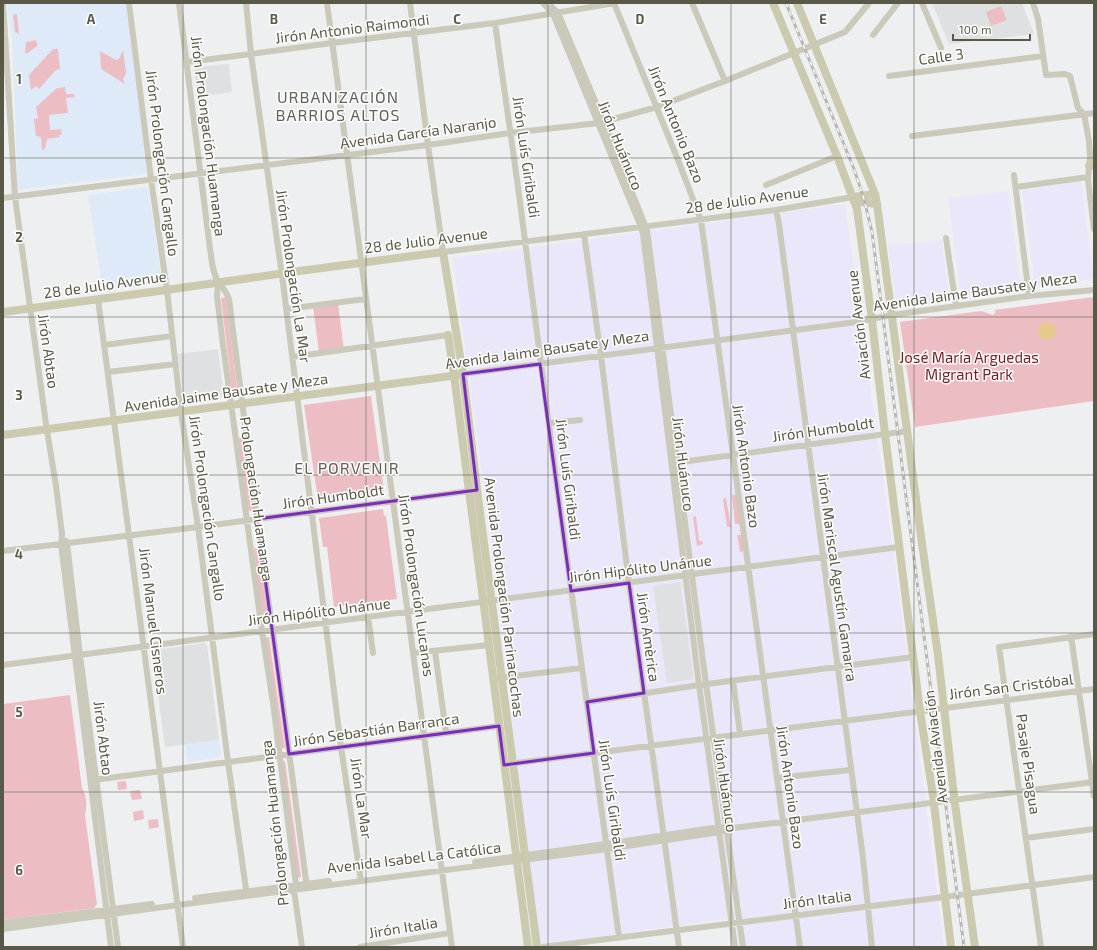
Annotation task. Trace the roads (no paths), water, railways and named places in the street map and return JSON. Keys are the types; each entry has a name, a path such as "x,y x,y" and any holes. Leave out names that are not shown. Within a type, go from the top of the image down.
{"main road":[{"name":"Aviación Avenue","path":"773,3 857,209 913,657"},
{"path":"797,3 875,194 908,431"},
{"name":"28 de Julio Avenue","path":"853,197 875,194"},
{"name":"28 de Julio Avenue","path":"853,197 859,202 877,204"},
{"name":"28 de Julio Avenue","path":"3,312 443,252"},
{"name":"Avenida Prolongación Parinacochas","path":"443,252 463,374 473,490 487,602 502,677 537,947"},
{"name":"Avenida Prolongación Parinacochas","path":"448,335 473,490"},
{"name":"Avenida Jaime Bausate y Meza","path":"3,435 463,374"},
{"name":"Avenida Aviación","path":"908,431 975,947"},
{"name":"Avenida Prolongación Parinacochas","path":"487,602 489,645 528,947"},
{"name":"Avenida Aviación","path":"913,657 951,947"}],"street":[{"name":"Jirón Abtao","path":"3,3 15,197 64,543 93,780 106,912 111,947"},
{"name":"Jirón Prolongación Cangallo","path":"129,3 167,290 181,412 198,527 228,762 247,894"},
{"name":"Jirón Prolongación Huamanga","path":"179,3 210,249 214,273 218,282"},
{"name":"Jirón Prolongación La Mar","path":"246,3 251,54 286,309 326,623"},
{"name":"Jirón Prolongación Lucanas","path":"327,3 452,947"},
{"path":"410,3 443,252"},
{"name":"Jirón Huánuco","path":"543,3 556,14"},
{"name":"Jirón Huánuco","path":"548,3 556,14 643,227 722,829 735,947"},
{"name":"Jirón Antonio Raimondi","path":"186,62 495,23 556,14 614,3"},
{"name":"Jirón Antonio Bazo","path":"614,3 701,220 800,947"},
{"path":"692,3 725,81"},
{"name":"Avenida García Naranjo","path":"3,198 428,145 510,133 601,123 657,108 845,32 869,3"},
{"path":"873,35 898,3"},
{"path":"922,3 941,48"},
{"path":"1033,3 1038,19 1046,75 1066,74 1070,76 1078,108 1084,114 1092,166 1088,177 1094,229"},
{"name":"Jirón Luís Giribaldi","path":"495,23 540,364 619,937"},
{"name":"Calle 3","path":"889,76 1043,56"},
{"path":"912,136 1094,113"},
{"path":"3,125 11,126"},
{"path":"766,185 836,156"},
{"path":"1014,175 1029,296"},
{"path":"1016,187 1088,177"},
{"name":"28 de Julio Avenue","path":"443,252 776,210 853,197"},
{"name":"Jirón Mariscal Agustín Gamarra","path":"776,210 856,812 872,947"},
{"name":"Jirón Amèrica","path":"584,234 601,356 629,583 679,947"},
{"path":"946,238 956,306"},
{"name":"Prolongación Huamanga","path":"218,282 229,299 306,886"},
{"name":"Prolongación Huamanga","path":"218,282 218,300 231,405 280,755 302,947"},
{"name":"Avenida Jaime Bausate y Meza","path":"463,374 793,331 872,320 892,315 1029,296 1094,290"},
{"name":"Jirón Manuel Cisneros","path":"98,299 183,947"},
{"path":"286,309 366,299"},
{"path":"292,357 448,335"},
{"path":"104,345 172,336"},
{"path":"108,372 176,364"},
{"path":"549,423 580,420"},
{"name":"Jirón Humboldt","path":"674,463 908,431"},
{"name":"Jirón Humboldt","path":"3,552 473,490"},
{"name":"Jirón Hipólito Unánue","path":"3,666 899,547"},
{"path":"368,617 373,653"},
{"name":"Jirón La Mar","path":"326,623 361,879"},
{"path":"1094,634 1071,636 1080,690 1094,796"},
{"name":"Pasaje Pisagua","path":"1041,947 999,647 1071,636"},
{"path":"413,653 489,645"},
{"path":"435,651 446,733"},
{"path":"587,702 913,657"},
{"path":"493,678 582,668"},
{"path":"733,681 740,734"},
{"name":"Jirón San Cristóbal","path":"504,765 1094,689"},
{"name":"Jirón Sebastián Barranca","path":"93,780 499,726"},
{"path":"776,778 850,770"},
{"name":"Jirón Abtao","path":"93,780 114,911 118,947"},
{"name":"Avenida Isabel La Católica","path":"106,912 607,847 722,829 1093,782"},
{"name":"Jirón Huánuco","path":"722,829 740,922 743,947"},
{"name":"Pasaje Pisagua","path":"1026,838 1094,829"},
{"name":"Jirón Italia","path":"543,947 1094,877"},
{"path":"3,924 106,912"},
{"path":"3,928 106,912"},
{"name":"Jirón Italia","path":"360,947 450,933"}],"railway":[{"path":"786,3 854,169 864,199 872,232 964,947"}],"district":[{"name":"URBANIZACIÓN BARRIOS ALTOS","path":"338,105"},
{"name":"EL PORVENIR","path":"347,467"}],"park label":[{"name":"José María Arguedas Migrant Park","path":"969,366"}]}
